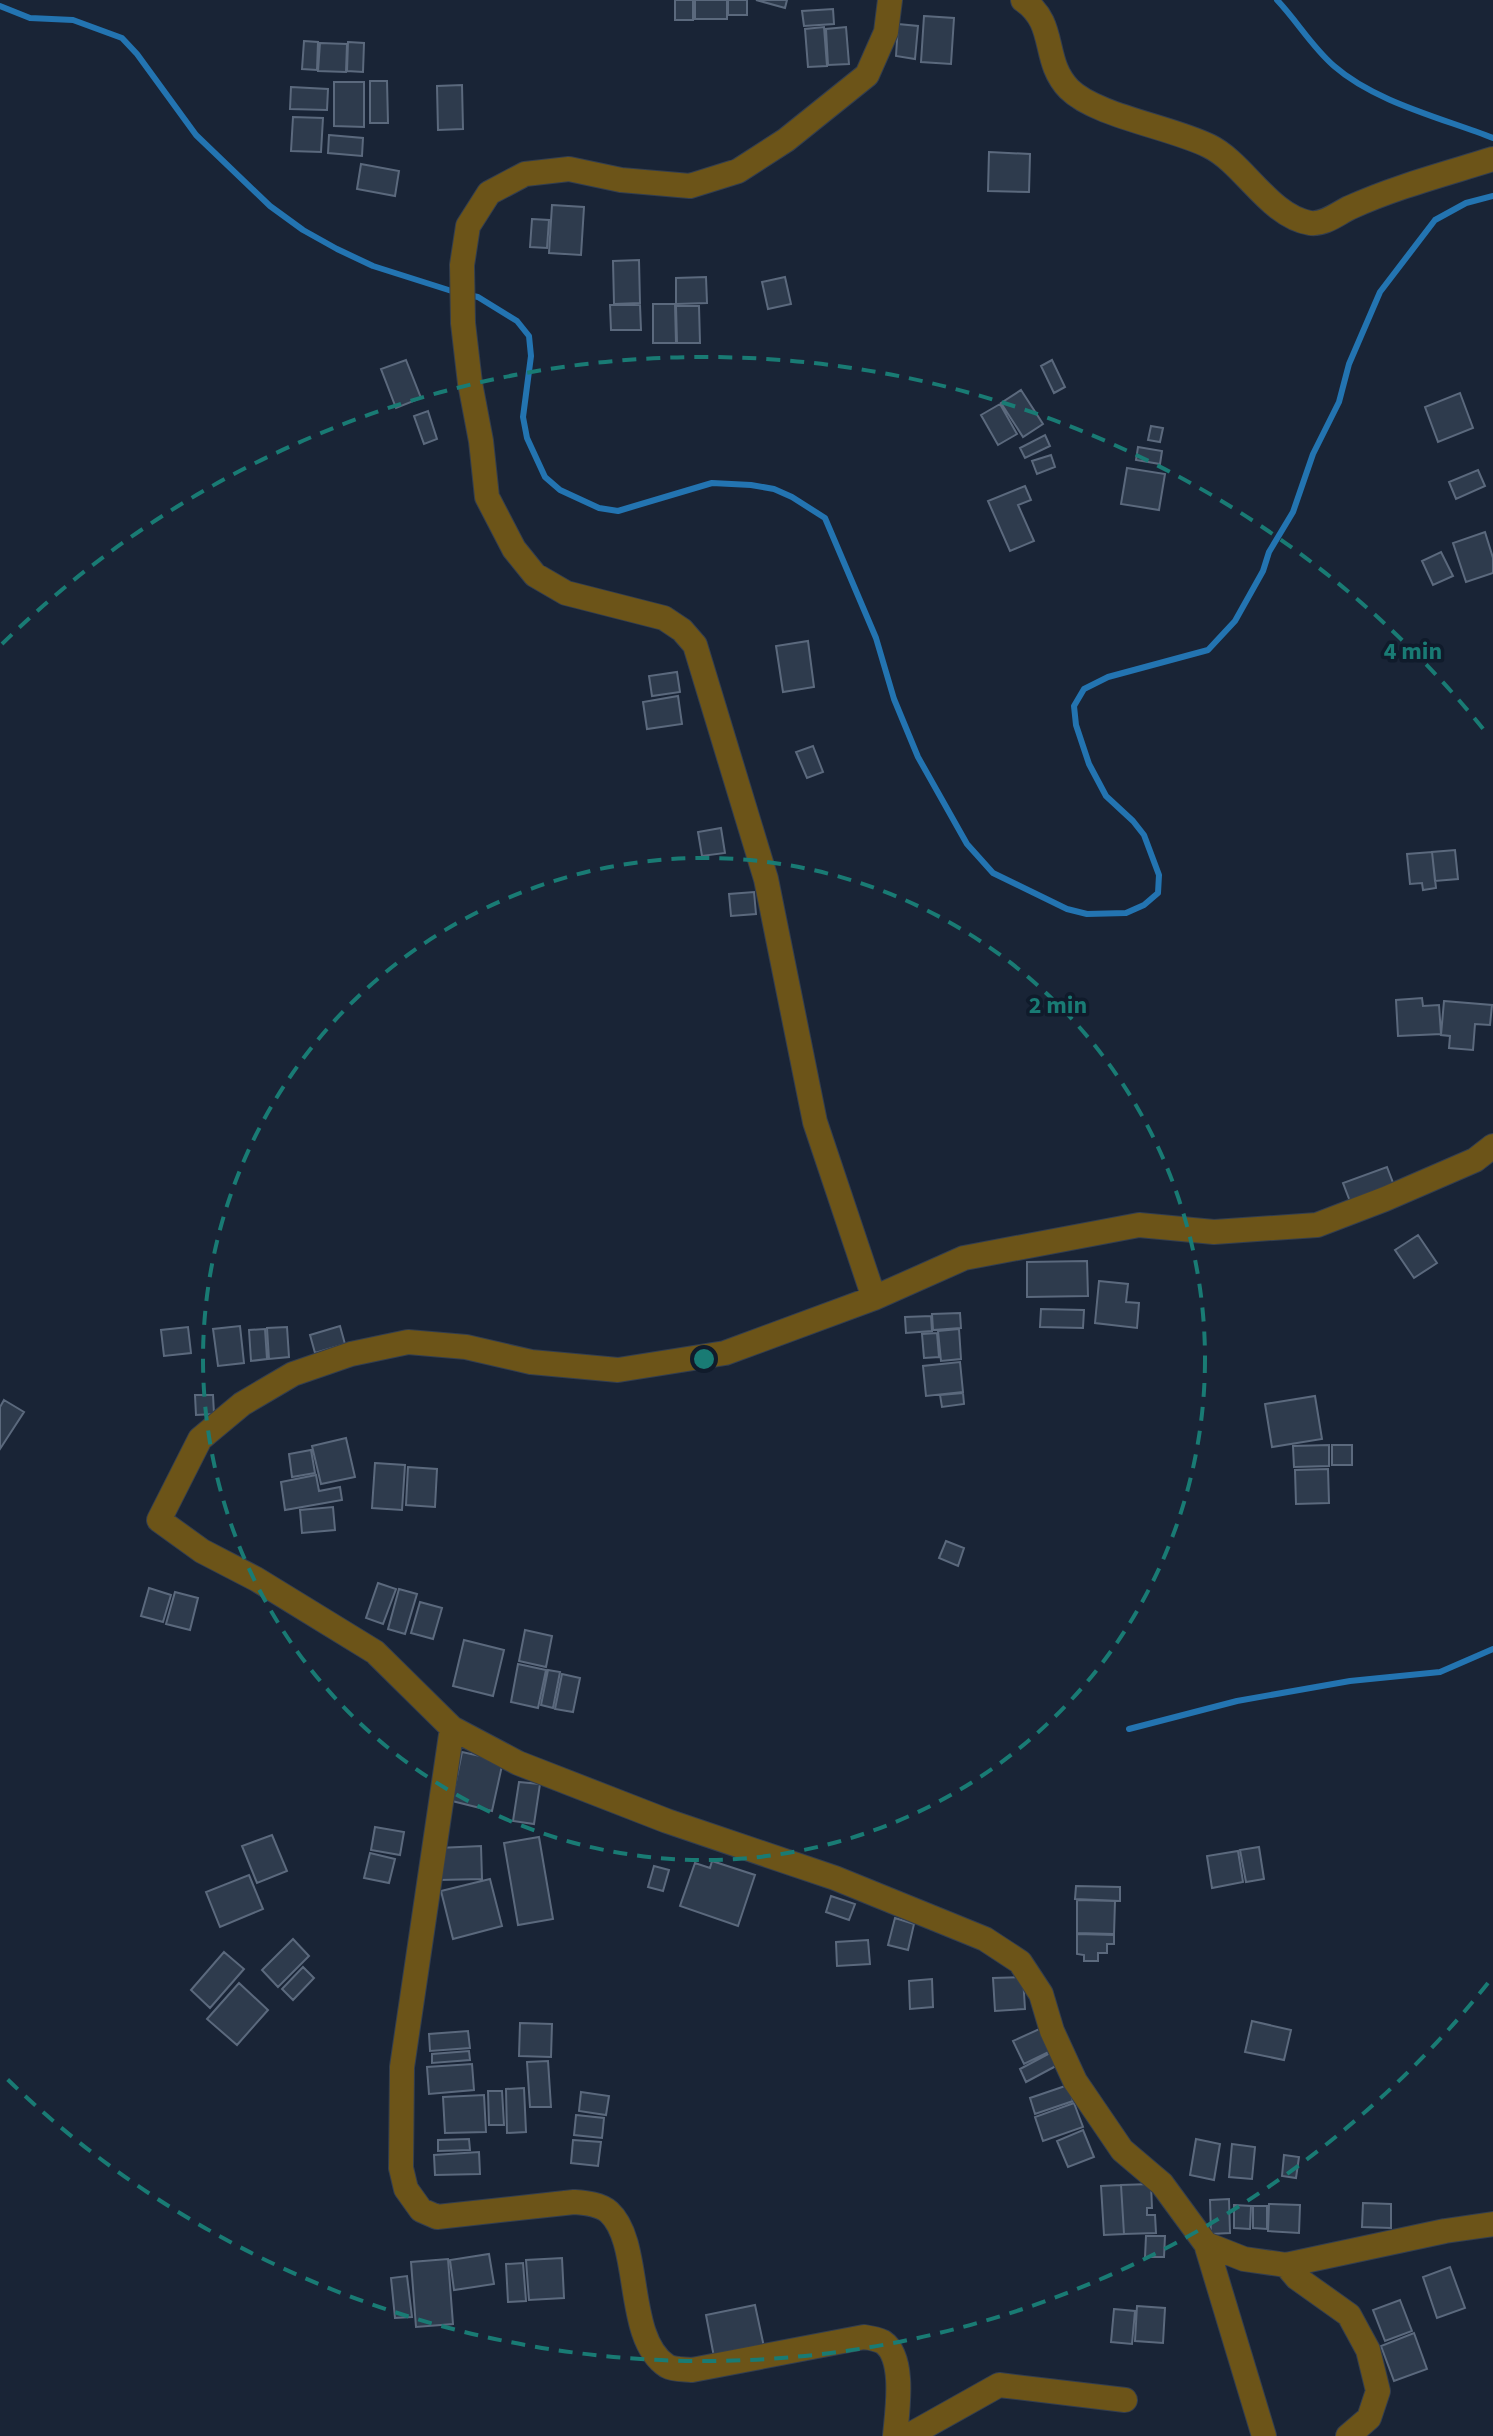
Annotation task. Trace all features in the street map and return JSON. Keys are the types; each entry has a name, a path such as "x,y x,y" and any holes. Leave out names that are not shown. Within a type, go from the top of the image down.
{"street":[{"path":"874,1298 815,1122 766,879 695,645 682,630 664,618 566,593 535,575 514,549 487,497 463,323 462,265 468,226 489,193 525,174 569,169 621,180 690,186 738,171 786,140 867,75 886,32 890,0"},
{"path":"1023,0 1037,10 1045,27 1055,70 1069,88 1088,104 1212,147 1279,207 1311,223 1329,220 1399,189 1493,159"},
{"path":"1264,2436 1206,2244 1162,2184 1122,2150 1075,2081 1052,2031 1041,1994 1020,1962 985,1939 835,1878 667,1821 518,1763 452,1728 375,1652 256,1579 202,1551 159,1520 200,1439 242,1404 293,1374 351,1354 408,1342 466,1347 531,1362 618,1370 725,1353 874,1298 964,1258 1139,1225 1214,1232 1317,1225 1475,1160 1493,1146"},
{"path":"452,1728 402,2067 401,2168 406,2189 421,2210 437,2217 574,2202 593,2204 609,2212 621,2229 645,2336 653,2353 670,2368 692,2370 864,2337 880,2340 889,2348 897,2368 895,2436"},
{"path":"1206,2244 1244,2259 1286,2265 1445,2231 1493,2224"},
{"path":"1286,2265 1297,2278 1349,2315 1368,2350 1378,2391 1369,2418 1348,2436"},
{"path":"908,2436 999,2385 1125,2400"}],"building":[{"path":"675,0 693,0 693,20 675,20"},
{"path":"695,0 727,0 727,19 695,19"},
{"path":"728,0 747,0 747,15 728,15"},
{"path":"756,0 787,0 785,8"},
{"path":"833,9 834,24 804,26 802,11"},
{"path":"924,16 954,18 951,64 921,62"},
{"path":"898,24 918,26 915,59 896,56"},
{"path":"824,27 827,66 808,67 805,29"},
{"path":"846,27 849,64 828,65 826,29"},
{"path":"304,41 318,42 317,70 302,69"},
{"path":"348,42 364,43 363,72 347,71"},
{"path":"320,43 347,44 346,72 318,71"},
{"path":"370,81 387,81 388,123 370,123"},
{"path":"334,82 364,82 364,127 334,126"},
{"path":"462,85 463,129 438,130 437,86"},
{"path":"291,87 328,89 327,110 290,109"},
{"path":"293,117 323,118 321,152 291,151"},
{"path":"329,135 363,138 362,156 328,153"},
{"path":"989,152 1030,154 1029,192 988,191"},
{"path":"361,164 399,171 395,196 357,189"},
{"path":"552,205 584,207 581,255 549,253"},
{"path":"532,219 549,220 547,248 530,247"},
{"path":"639,260 640,303 614,304 613,261"},
{"path":"706,277 707,303 676,304 676,278"},
{"path":"785,277 791,304 768,309 762,282"},
{"path":"653,304 675,304 676,343 653,343"},
{"path":"610,305 640,305 641,330 611,330"},
{"path":"676,306 699,306 700,343 677,343"},
{"path":"406,360 421,398 396,408 381,369"},
{"path":"1052,360 1065,387 1054,393 1041,366"},
{"path":"1021,390 1043,424 1023,437 1001,403"},
{"path":"1460,393 1473,428 1438,442 1425,407"},
{"path":"1000,404 1017,434 998,445 981,415"},
{"path":"428,411 437,439 424,444 414,416"},
{"path":"1151,426 1163,428 1160,442 1148,440"},
{"path":"1045,435 1050,446 1025,458 1020,448"},
{"path":"1138,447 1162,451 1160,464 1136,460"},
{"path":"1051,455 1055,467 1037,474 1032,461"},
{"path":"1127,468 1165,474 1159,510 1121,504"},
{"path":"1478,470 1485,486 1456,499 1449,482"},
{"path":"1025,486 1031,500 1018,505 1034,541 1010,551 988,501"},
{"path":"1485,532 1493,558 1493,573 1466,582 1453,543"},
{"path":"1441,552 1453,576 1433,585 1422,561"},
{"path":"808,641 814,687 783,692 776,646"},
{"path":"677,672 680,692 652,696 649,676"},
{"path":"678,696 682,724 647,729 643,702"},
{"path":"813,746 823,772 807,778 796,752"},
{"path":"721,828 725,853 702,856 698,832"},
{"path":"1455,850 1458,879 1435,881 1432,852"},
{"path":"1432,852 1436,888 1423,890 1422,883 1410,884 1407,854"},
{"path":"754,892 756,914 731,916 729,894"},
{"path":"1422,998 1423,1006 1439,1005 1441,1034 1398,1036 1396,1000"},
{"path":"1444,1001 1492,1005 1490,1025 1475,1024 1473,1050 1449,1048 1450,1036 1441,1035"},
{"path":"1387,1167 1395,1188 1351,1204 1343,1183"},
{"path":"1418,1235 1437,1263 1414,1278 1395,1250"},
{"path":"1087,1261 1088,1296 1027,1297 1027,1262"},
{"path":"1099,1281 1128,1284 1126,1302 1139,1303 1137,1328 1095,1323"},
{"path":"1041,1309 1084,1310 1083,1328 1040,1327"},
{"path":"960,1313 961,1328 933,1330 932,1314"},
{"path":"931,1316 932,1331 906,1333 905,1317"},
{"path":"240,1326 244,1363 218,1366 213,1329"},
{"path":"340,1326 345,1344 315,1353 310,1335"},
{"path":"188,1327 191,1353 164,1356 161,1330"},
{"path":"287,1327 289,1357 269,1359 267,1328"},
{"path":"265,1329 267,1359 251,1361 249,1330"},
{"path":"959,1329 961,1359 941,1361 938,1331"},
{"path":"937,1333 939,1357 924,1358 922,1334"},
{"path":"960,1362 963,1392 926,1396 923,1366"},
{"path":"963,1393 964,1404 942,1407 940,1395"},
{"path":"195,1395 213,1395 214,1414 196,1415"},
{"path":"1315,1396 1322,1439 1272,1447 1265,1404"},
{"path":"4,1400 24,1412 0,1449 0,1407"},
{"path":"346,1438 355,1477 321,1484 312,1446"},
{"path":"1329,1445 1329,1466 1294,1467 1293,1446"},
{"path":"1332,1445 1352,1445 1352,1465 1332,1465"},
{"path":"311,1450 315,1473 292,1477 289,1454"},
{"path":"375,1463 405,1465 402,1510 372,1508"},
{"path":"408,1467 437,1469 435,1507 406,1505"},
{"path":"1328,1469 1329,1503 1296,1504 1295,1470"},
{"path":"316,1475 319,1491 340,1487 342,1500 285,1510 281,1482"},
{"path":"333,1507 335,1530 302,1533 300,1510"},
{"path":"946,1541 964,1548 958,1566 939,1558"},
{"path":"378,1583 396,1589 383,1624 366,1618"},
{"path":"149,1588 171,1595 163,1622 141,1616"},
{"path":"399,1589 417,1594 405,1634 388,1629"},
{"path":"175,1592 198,1598 190,1630 166,1624"},
{"path":"420,1602 442,1608 433,1639 411,1633"},
{"path":"525,1630 552,1636 546,1667 519,1661"},
{"path":"464,1640 504,1650 493,1696 453,1686"},
{"path":"518,1664 546,1670 538,1708 511,1702"},
{"path":"548,1670 560,1672 553,1708 541,1705"},
{"path":"562,1674 580,1678 573,1712 555,1709"},
{"path":"462,1752 503,1761 492,1811 452,1801"},
{"path":"519,1782 540,1784 534,1824 513,1821"},
{"path":"375,1827 404,1832 400,1855 371,1850"},
{"path":"272,1835 287,1871 257,1883 242,1846"},
{"path":"539,1837 553,1919 518,1925 504,1843"},
{"path":"481,1846 482,1879 439,1880 438,1848"},
{"path":"1259,1847 1264,1879 1246,1882 1240,1850"},
{"path":"1238,1851 1243,1882 1212,1888 1207,1856"},
{"path":"370,1853 395,1859 389,1883 364,1878"},
{"path":"712,1861 755,1875 738,1926 680,1906 695,1863 710,1868"},
{"path":"654,1866 669,1870 663,1891 648,1887"},
{"path":"249,1875 263,1909 220,1927 206,1892"},
{"path":"490,1879 502,1926 453,1939 441,1891"},
{"path":"1076,1886 1120,1887 1120,1901 1075,1899"},
{"path":"831,1896 855,1904 849,1920 826,1912"},
{"path":"1077,1900 1115,1901 1114,1934 1077,1933"},
{"path":"895,1918 914,1924 908,1950 888,1945"},
{"path":"1077,1934 1114,1935 1114,1944 1107,1944 1107,1953 1098,1953 1098,1961 1084,1961 1084,1955 1077,1954"},
{"path":"293,1939 309,1956 278,1987 262,1970"},
{"path":"868,1940 870,1964 837,1966 836,1942"},
{"path":"224,1952 244,1969 210,2008 191,1990"},
{"path":"303,1967 314,1978 293,2000 282,1989"},
{"path":"1023,1977 1025,2009 995,2011 993,1978"},
{"path":"932,1979 933,2007 910,2009 909,1981"},
{"path":"239,1983 268,2010 237,2045 207,2019"},
{"path":"1252,2021 1291,2030 1284,2060 1245,2052"},
{"path":"520,2023 552,2024 551,2057 519,2056"},
{"path":"1046,2026 1057,2048 1024,2064 1013,2041"},
{"path":"468,2031 470,2048 430,2051 429,2034"},
{"path":"469,2051 470,2060 432,2063 432,2054"},
{"path":"1050,2053 1056,2066 1026,2082 1020,2069"},
{"path":"548,2061 551,2107 530,2107 527,2062"},
{"path":"472,2064 474,2090 429,2094 427,2067"},
{"path":"1068,2085 1073,2101 1035,2114 1030,2098"},
{"path":"524,2088 526,2132 507,2133 506,2089"},
{"path":"488,2091 502,2091 504,2125 489,2125"},
{"path":"581,2092 609,2096 606,2115 579,2111"},
{"path":"484,2095 486,2132 445,2133 443,2097"},
{"path":"1074,2103 1083,2127 1043,2141 1035,2117"},
{"path":"576,2115 604,2118 602,2138 574,2135"},
{"path":"1083,2130 1094,2157 1068,2167 1057,2141"},
{"path":"469,2139 470,2150 438,2151 438,2140"},
{"path":"1196,2139 1220,2144 1214,2180 1190,2175"},
{"path":"573,2140 601,2142 598,2166 571,2163"},
{"path":"1232,2144 1255,2147 1252,2179 1229,2177"},
{"path":"479,2152 480,2174 435,2175 434,2155"},
{"path":"1284,2155 1299,2157 1296,2178 1282,2176"},
{"path":"1151,2184 1152,2208 1147,2208 1147,2215 1155,2215 1156,2233 1124,2234 1121,2185"},
{"path":"1121,2185 1124,2234 1104,2235 1101,2186"},
{"path":"1229,2199 1230,2233 1211,2234 1210,2200"},
{"path":"1363,2203 1391,2204 1391,2228 1362,2227"},
{"path":"1269,2204 1300,2205 1299,2233 1268,2231"},
{"path":"1234,2205 1251,2206 1250,2229 1234,2228"},
{"path":"1253,2206 1267,2206 1267,2229 1253,2228"},
{"path":"1146,2236 1165,2236 1164,2257 1145,2257"},
{"path":"489,2254 494,2284 454,2290 450,2260"},
{"path":"562,2258 564,2298 529,2300 526,2260"},
{"path":"448,2259 453,2324 416,2327 411,2262"},
{"path":"523,2263 526,2301 508,2302 506,2264"},
{"path":"1450,2267 1465,2308 1437,2318 1423,2277"},
{"path":"407,2276 412,2317 395,2318 391,2278"},
{"path":"1400,2300 1412,2331 1385,2341 1373,2310"},
{"path":"755,2305 764,2347 714,2357 706,2315"},
{"path":"1137,2306 1165,2308 1163,2343 1135,2341"},
{"path":"1114,2309 1135,2311 1132,2344 1111,2342"},
{"path":"1414,2333 1427,2369 1394,2381 1381,2346"}],"waterway":[{"path":"1277,0 1326,59 1351,79 1410,108 1493,138"},
{"path":"0,6 30,18 73,20 122,38 196,135 270,206 303,230 373,266 458,293"},
{"path":"468,295 478,297 517,321 529,336 531,356 523,417 527,438 545,477 560,490 599,508 618,511 712,483 751,485 774,489 792,497 825,518 876,638 894,699 918,757 967,844 993,873 1067,909 1087,914 1126,913 1144,905 1158,893 1159,875 1144,835 1106,796 1089,764 1076,725 1074,706 1084,689 1108,677 1208,650 1235,621 1293,512 1313,454 1339,402 1349,364 1380,292 1435,220 1466,203 1493,196"},
{"path":"1129,1729 1237,1701 1350,1681 1440,1672 1493,1649"}]}
